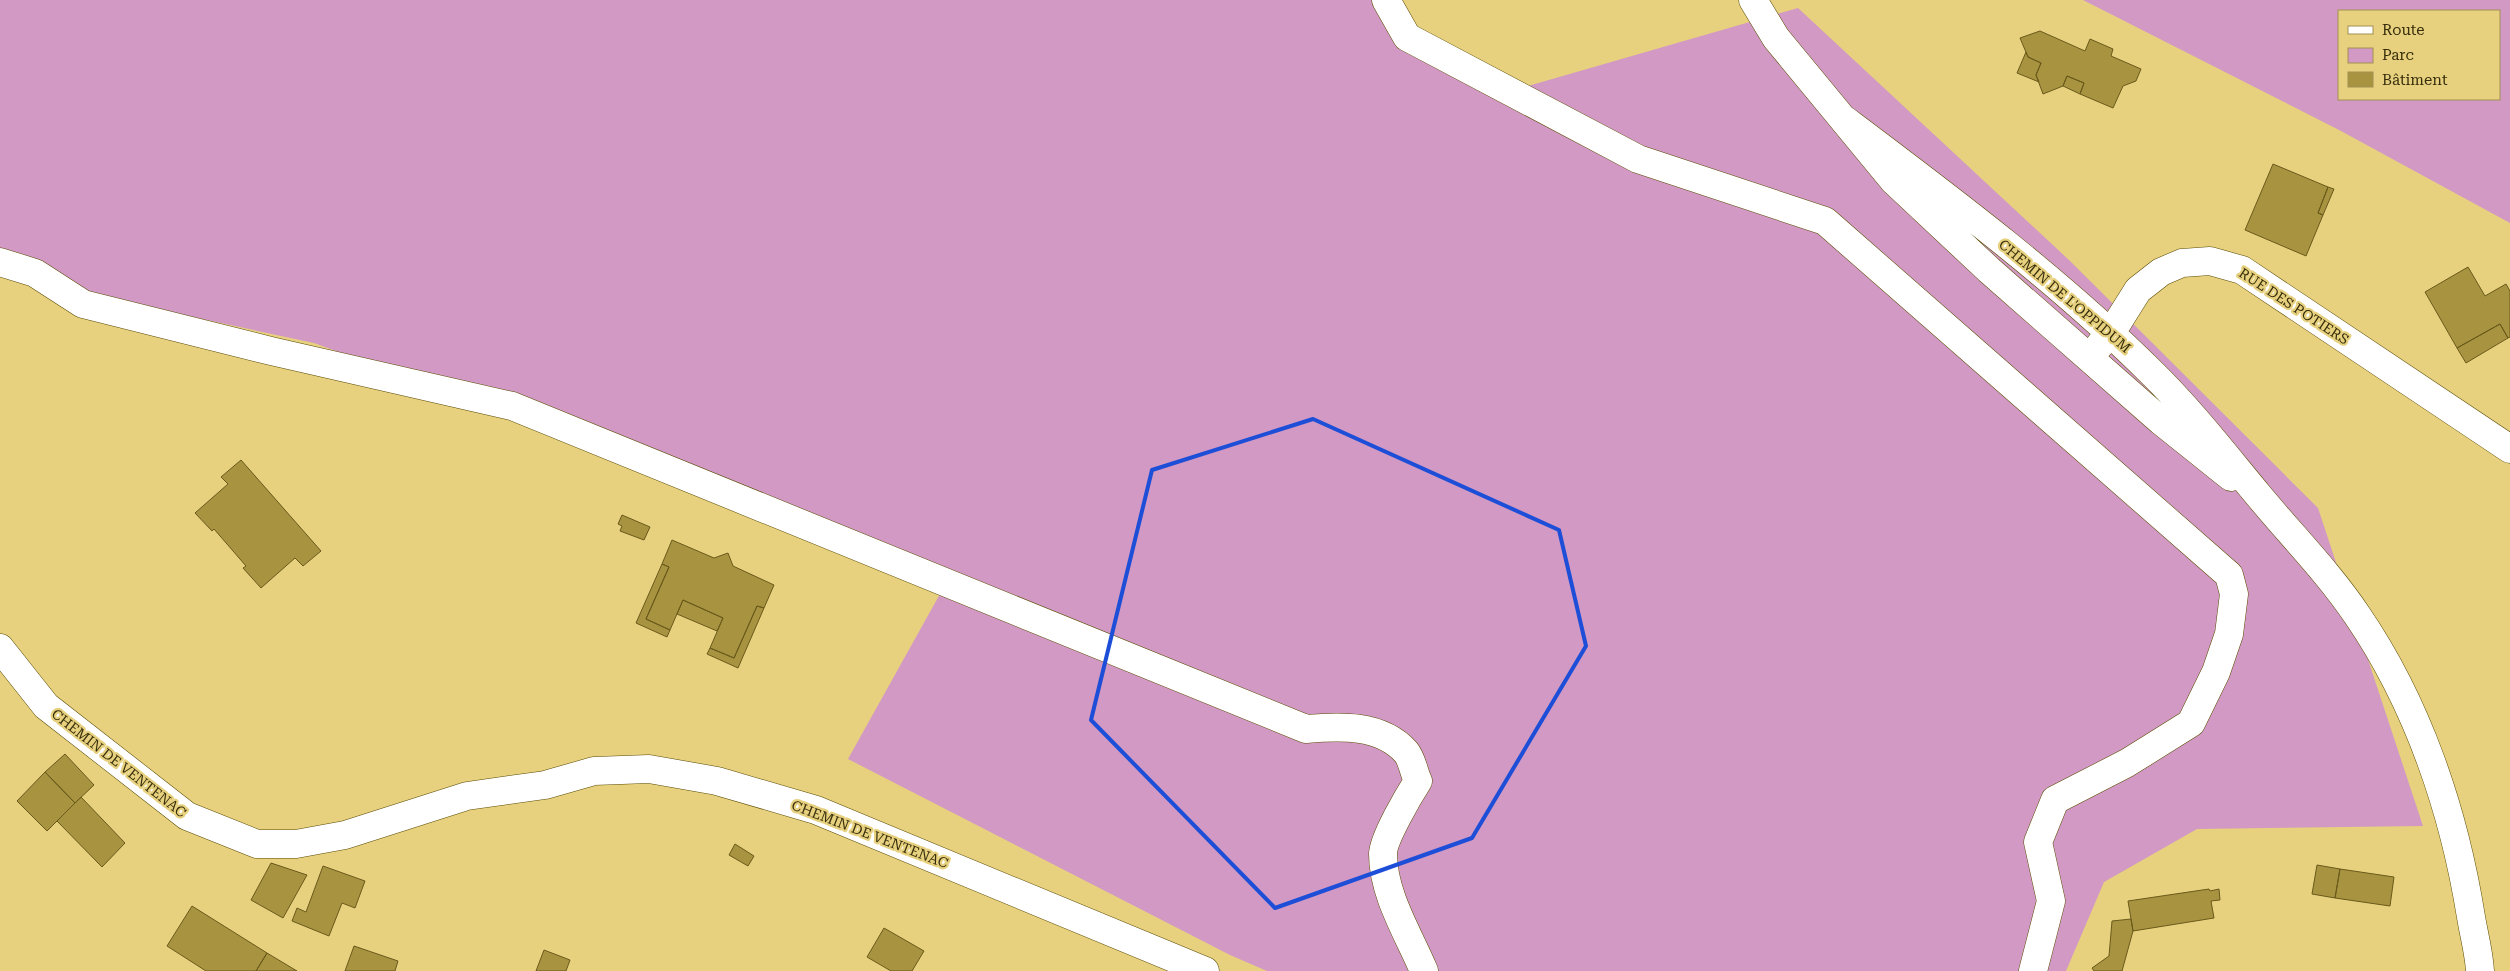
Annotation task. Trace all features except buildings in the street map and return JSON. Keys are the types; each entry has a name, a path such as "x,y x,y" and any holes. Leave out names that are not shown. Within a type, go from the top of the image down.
{"street":[{"path":"1386,0 1407,37 1638,158 1826,221 2229,575 2234,594 2229,634 2216,672 2191,723 2127,764 2056,800 2038,842 2050,901 2033,971"},
{"name":"CHEMIN DE L'OPPIDUM","path":"1752,0 1776,38 1894,181 1989,270 2090,357 2168,428 2260,498"},
{"name":"CHEMIN DE L'OPPIDUM","path":"1845,120 2018,255 2110,332 2201,424 2260,498 2321,565 2389,664 2414,719 2446,805 2464,877 2480,971"},
{"name":"RUE DES POTIERS","path":"2090,357 2110,332 2138,290 2161,272 2182,263 2210,260 2242,270 2510,449"},
{"path":"0,262 35,273 83,304 512,406 1306,729 1341,726 1383,735 1406,753 1418,781 1403,804 1383,853 1388,888 1424,971"},
{"name":"CHEMIN DE VENTENAC","path":"0,648 46,706 187,816 257,844 296,844 345,835 467,796 545,785 594,771 649,769 717,781 816,810 1205,971"}],"highlighted area":[{"path":"1313,419 1559,530 1586,646 1472,838 1275,908 1091,720 1152,470"}],"green space":[{"path":"0,0 1386,0 1401,24 1528,86 1798,8 2069,260 2318,508 2423,826 2197,829 2104,882 2066,971 1267,971 1230,955 848,759 950,576 314,343 0,276"},
{"path":"2083,0 2510,0 2510,223 2341,131"}]}
